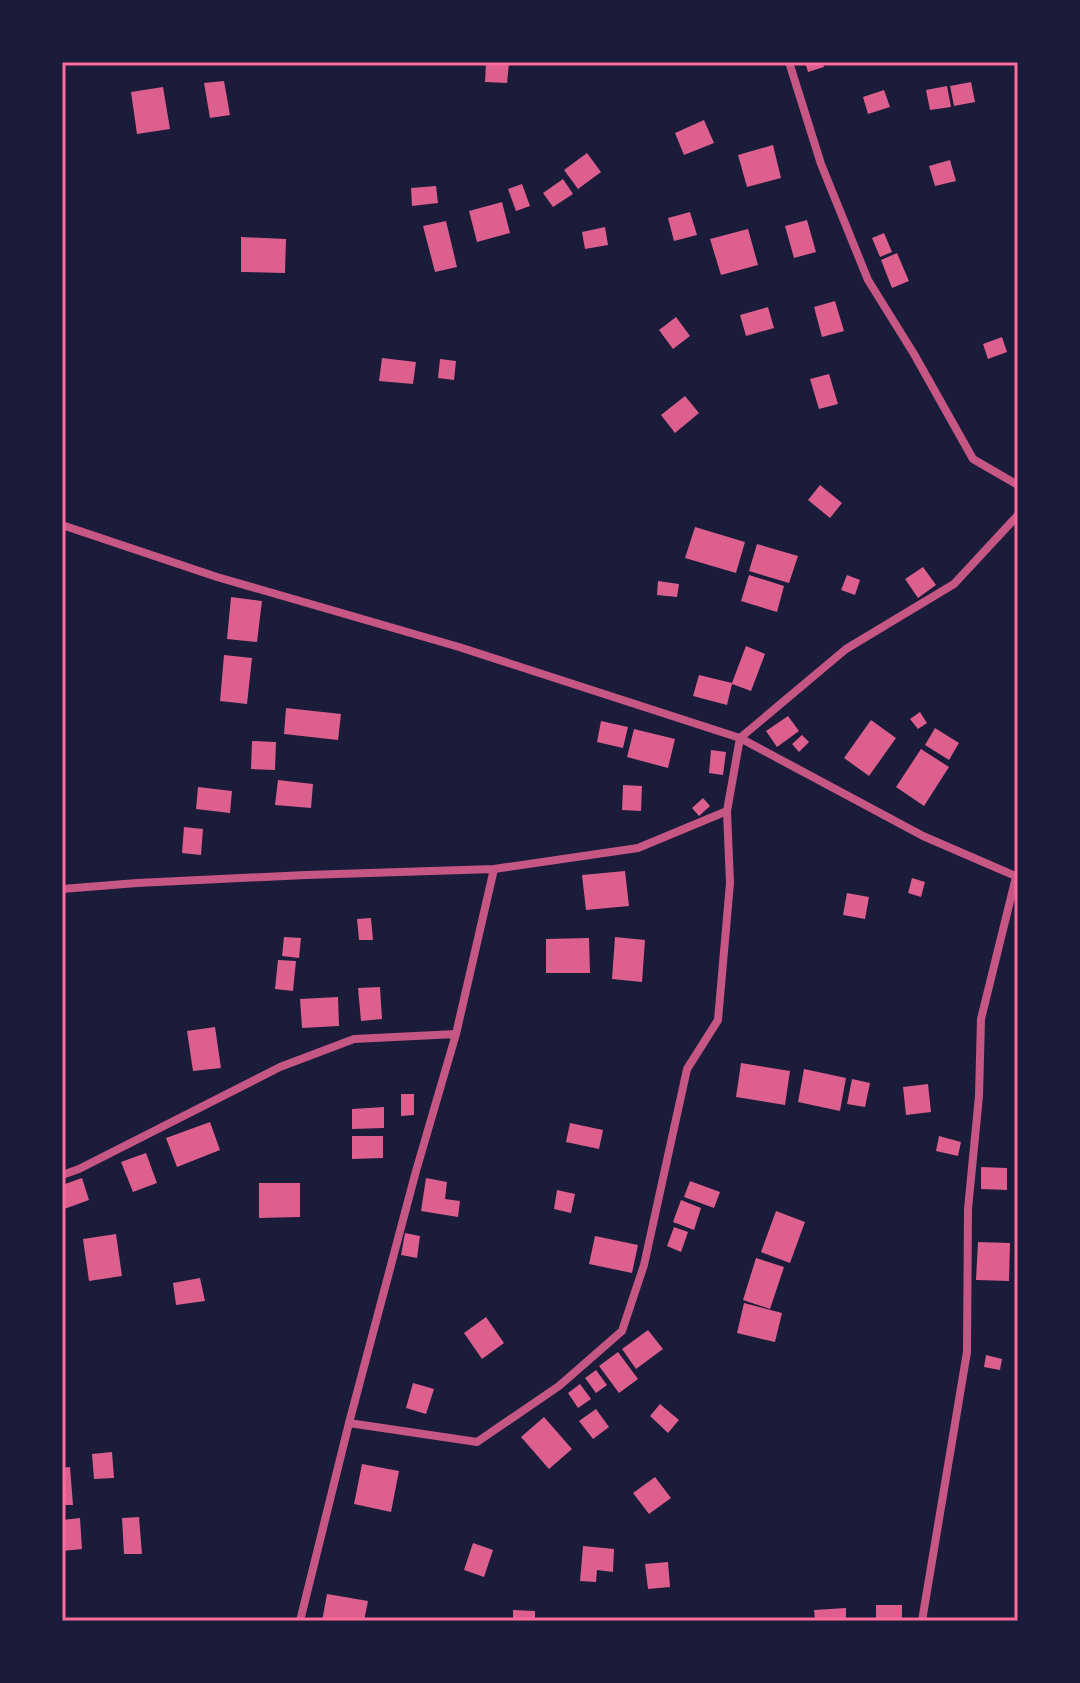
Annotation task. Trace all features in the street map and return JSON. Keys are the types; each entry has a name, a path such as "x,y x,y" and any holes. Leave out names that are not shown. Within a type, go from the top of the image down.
{"street":[{"path":"789,62 821,164 868,280 973,459 1018,485"},
{"path":"349,1423 477,1442 559,1386 622,1331 644,1265 687,1069 718,1020 730,883 727,811 740,738 846,649 954,584 1018,515"},
{"path":"62,525 217,577 459,647 740,738 923,836 1017,877 981,1019 979,1096 968,1209 967,1352 922,1621"},
{"path":"62,889 260,877 494,869 638,848 727,811"},
{"path":"300,1621 349,1423 456,1034 494,869"},
{"path":"62,1175 280,1067 354,1039 456,1034"}],"building":[{"path":"486,62 509,63 507,83 485,82"},
{"path":"805,62 822,62 824,67 808,72"},
{"path":"224,81 230,115 210,118 204,83"},
{"path":"971,82 975,102 954,106 950,86"},
{"path":"947,86 951,107 930,110 926,90"},
{"path":"163,87 170,129 137,134 131,92"},
{"path":"884,90 890,107 868,114 863,97"},
{"path":"704,120 714,143 684,155 675,133"},
{"path":"773,145 781,178 747,187 738,155"},
{"path":"587,153 601,172 578,189 564,170"},
{"path":"950,160 956,181 935,186 929,166"},
{"path":"563,179 573,194 553,207 543,193"},
{"path":"522,184 530,206 516,211 508,189"},
{"path":"436,186 438,203 412,206 411,188"},
{"path":"502,202 510,233 477,242 469,211"},
{"path":"690,212 697,235 674,241 668,218"},
{"path":"807,220 816,252 794,258 785,226"},
{"path":"446,221 457,267 435,272 423,226"},
{"path":"605,227 608,245 585,249 582,232"},
{"path":"748,229 758,265 721,275 710,239"},
{"path":"884,233 892,252 880,257 872,238"},
{"path":"241,237 286,239 285,273 241,272"},
{"path":"897,253 909,281 892,288 881,260"},
{"path":"835,301 844,331 822,337 814,307"},
{"path":"768,307 774,328 746,336 740,315"},
{"path":"676,317 690,336 673,349 659,330"},
{"path":"1002,337 1007,352 988,359 983,344"},
{"path":"382,358 416,362 413,384 379,381"},
{"path":"440,359 456,361 454,380 438,378"},
{"path":"829,374 838,404 819,409 810,379"},
{"path":"685,396 699,413 675,433 661,415"},
{"path":"820,485 842,503 830,518 808,500"},
{"path":"695,527 745,542 736,573 685,558"},
{"path":"757,544 798,556 789,583 749,571"},
{"path":"923,567 936,585 918,598 905,579"},
{"path":"749,575 784,586 777,612 741,601"},
{"path":"847,575 860,580 855,595 841,590"},
{"path":"658,581 679,584 677,597 657,595"},
{"path":"231,597 262,601 257,642 227,639"},
{"path":"746,646 765,654 751,691 732,684 727,705 693,696 699,675 732,683"},
{"path":"224,655 252,658 247,704 220,701"},
{"path":"286,708 341,714 338,740 284,734"},
{"path":"920,712 927,723 918,729 910,719"},
{"path":"788,716 799,731 777,747 766,731"},
{"path":"871,720 896,738 869,776 844,758"},
{"path":"601,721 628,727 623,748 597,742"},
{"path":"935,728 959,743 949,760 925,745"},
{"path":"634,729 675,739 668,768 627,757"},
{"path":"802,735 809,742 799,752 792,744"},
{"path":"252,741 276,742 275,770 251,769"},
{"path":"921,749 949,767 924,806 896,787"},
{"path":"711,750 726,752 723,775 709,773"},
{"path":"278,780 313,784 311,808 275,805"},
{"path":"623,785 642,786 641,811 622,810"},
{"path":"198,787 232,791 230,813 196,809"},
{"path":"703,798 710,806 699,816 692,808"},
{"path":"184,827 203,829 201,855 182,853"},
{"path":"625,871 629,906 586,910 582,875"},
{"path":"912,878 925,882 921,897 908,893"},
{"path":"847,893 869,897 865,919 843,915"},
{"path":"371,918 373,940 359,940 357,919"},
{"path":"284,937 301,938 299,958 282,956"},
{"path":"615,937 645,940 642,982 612,979"},
{"path":"589,938 590,973 546,973 546,939"},
{"path":"278,960 296,961 293,991 275,989"},
{"path":"380,987 382,1019 361,1021 358,988"},
{"path":"338,997 339,1026 302,1028 300,999"},
{"path":"215,1027 221,1068 193,1071 187,1031"},
{"path":"741,1063 790,1071 785,1105 736,1097"},
{"path":"804,1069 846,1078 840,1111 798,1102"},
{"path":"852,1079 870,1083 865,1107 847,1104"},
{"path":"928,1084 931,1112 906,1115 903,1087"},
{"path":"401,1094 414,1094 414,1115 401,1116"},
{"path":"384,1107 384,1128 352,1129 352,1109"},
{"path":"210,1122 220,1150 177,1167 166,1138"},
{"path":"570,1123 603,1130 599,1149 566,1142"},
{"path":"352,1136 383,1136 383,1158 352,1159"},
{"path":"939,1136 961,1142 958,1156 936,1151"},
{"path":"146,1153 157,1183 133,1192 121,1162"},
{"path":"981,1167 1007,1168 1007,1190 981,1189"},
{"path":"82,1178 89,1200 64,1209 62,1185"},
{"path":"426,1178 447,1182 445,1199 460,1201 458,1217 421,1211"},
{"path":"690,1181 720,1192 714,1208 684,1197"},
{"path":"259,1183 300,1183 300,1217 259,1218"},
{"path":"557,1190 575,1194 571,1213 554,1209"},
{"path":"681,1200 701,1208 694,1230 673,1222"},
{"path":"776,1211 805,1222 790,1263 761,1252"},
{"path":"674,1227 688,1232 681,1252 667,1246"},
{"path":"405,1233 420,1236 417,1258 401,1255"},
{"path":"116,1234 122,1276 89,1281 83,1239"},
{"path":"595,1236 638,1245 632,1273 589,1264"},
{"path":"978,1242 1010,1243 1009,1281 976,1280"},
{"path":"756,1258 784,1267 770,1309 743,1300"},
{"path":"200,1278 205,1301 176,1305 173,1283"},
{"path":"744,1303 782,1313 775,1342 737,1333"},
{"path":"486,1317 504,1343 482,1359 464,1333"},
{"path":"648,1330 663,1349 636,1369 622,1349"},
{"path":"618,1352 638,1379 619,1393 599,1366"},
{"path":"986,1355 1002,1359 1000,1370 984,1367"},
{"path":"596,1370 607,1385 596,1393 585,1378"},
{"path":"413,1383 434,1389 426,1414 406,1408"},
{"path":"580,1384 591,1399 578,1408 568,1393"},
{"path":"660,1404 679,1420 668,1433 650,1416"},
{"path":"596,1409 609,1427 593,1439 579,1421"},
{"path":"544,1417 572,1449 549,1469 521,1437"},
{"path":"112,1452 114,1478 94,1479 92,1454"},
{"path":"362,1464 399,1471 391,1512 354,1504"},
{"path":"70,1467 73,1505 62,1505 62,1468"},
{"path":"655,1477 671,1498 649,1514 633,1493"},
{"path":"139,1517 142,1554 124,1554 122,1518"},
{"path":"80,1518 82,1549 62,1551 62,1520"},
{"path":"473,1543 493,1550 484,1577 464,1570"},
{"path":"583,1546 614,1549 613,1572 597,1570 596,1582 580,1581"},
{"path":"668,1562 670,1587 648,1589 645,1564"},
{"path":"327,1594 368,1601 364,1621 322,1621"},
{"path":"876,1605 902,1605 902,1621 876,1621"},
{"path":"846,1608 846,1621 815,1621 814,1610"},
{"path":"513,1610 535,1611 535,1621 513,1621"}]}
